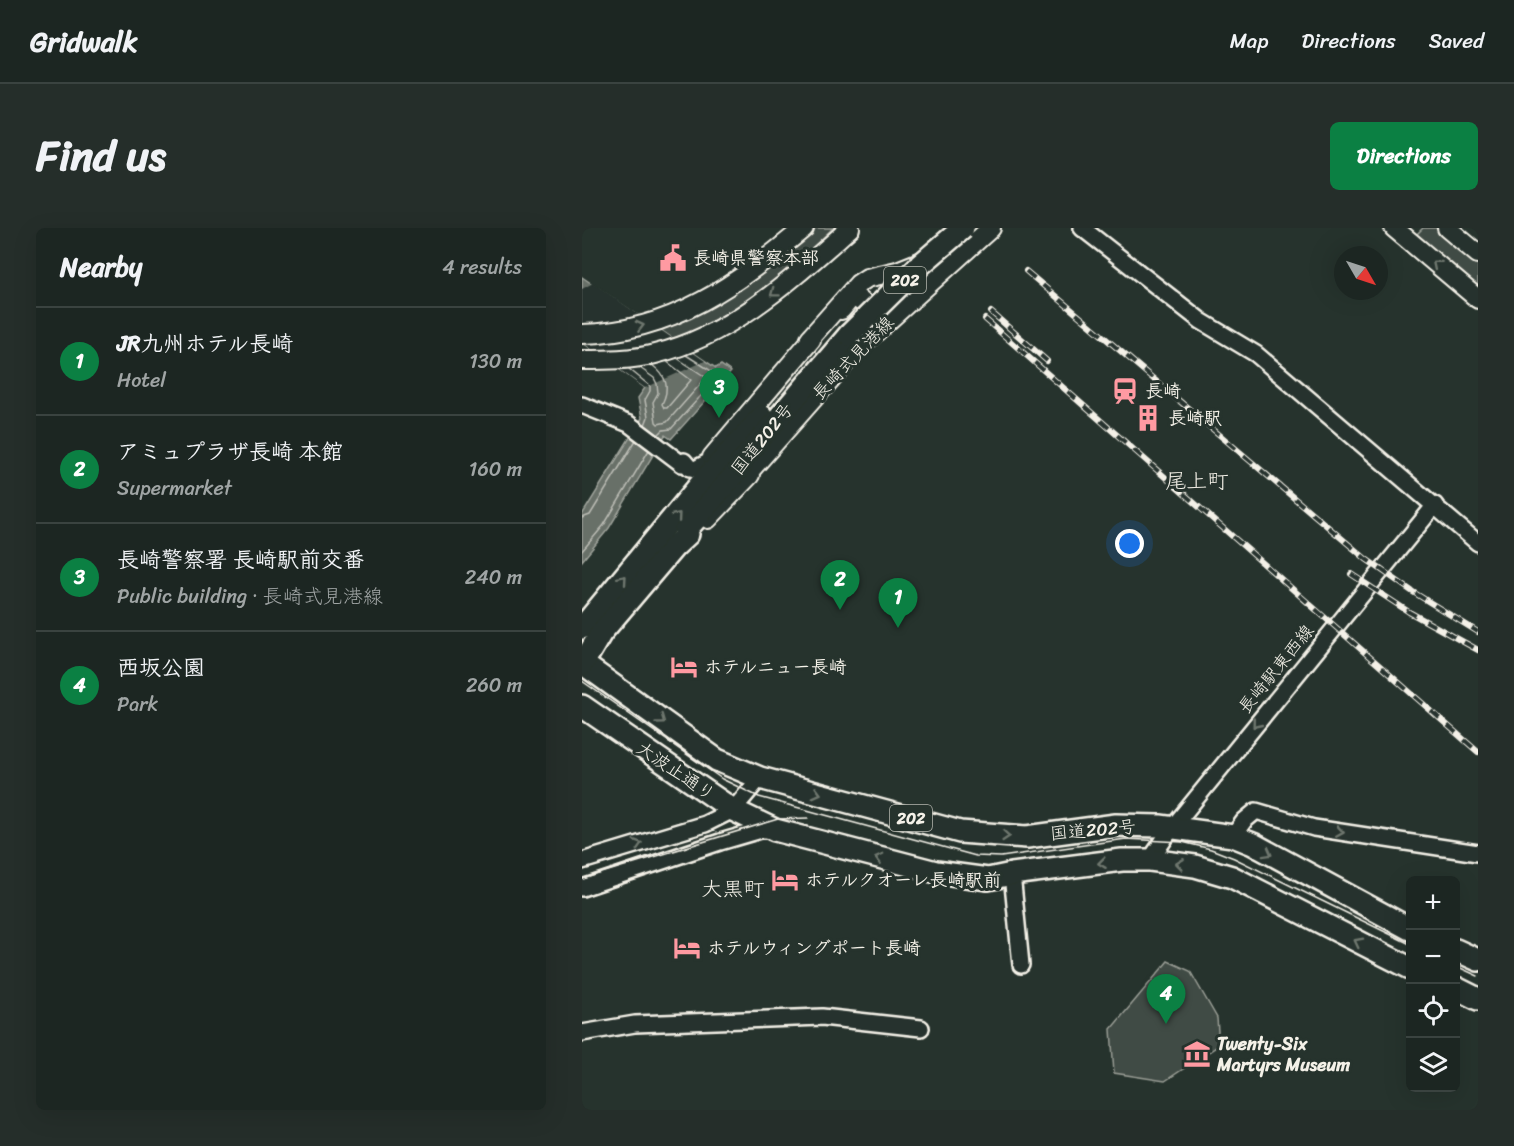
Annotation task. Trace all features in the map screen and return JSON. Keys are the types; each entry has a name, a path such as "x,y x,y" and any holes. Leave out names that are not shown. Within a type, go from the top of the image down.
{"highway":[{"name":"国道202号","path":"582,628 703,478 844,332 913,255 944,228"},
{"name":"国道202号","path":"703,478 742,466 744,468 844,332 920,265 978,231"},
{"name":"国道202号","path":"582,664 601,633 674,547 688,534 685,531 713,501 703,478"},
{"name":"大波止通り","path":"582,664 717,760 760,777"},
{"name":"大波止通り","path":"582,706 733,810 775,830"},
{"name":"国道202号","path":"760,777 960,832 1027,837 1116,825 1172,828 1233,836 1253,844 1406,927"},
{"name":"国道202号","path":"775,830 936,872 988,879 1122,860 1150,860 1195,866 1232,877 1406,966"},
{"path":"1460,952 1478,960"},
{"path":"1460,990 1478,999"}],"main road":[{"path":"582,334 615,332 642,326 690,309 736,281 804,228"},
{"path":"582,360 653,355 678,348 705,336 752,310 850,228"},
{"path":"1394,228 1478,299"},
{"path":"1447,228 1478,254"},
{"path":"703,478 811,340 810,338 857,285 867,278 897,271 931,257 978,231"},
{"name":"長崎式見港線","path":"688,534 691,537 750,475 744,468 858,348 963,255 978,231"},
{"path":"857,285 860,294 893,316"},
{"path":"811,340 814,341 851,298 857,298 880,317 874,334"}],"street":[{"path":"1082,228 1201,321 1256,354 1478,543"},
{"path":"582,405 629,424 703,478"},
{"name":"長崎駅東西線","path":"1150,860 1172,828 1435,505"},
{"path":"582,861 705,824 733,810 760,777"},
{"path":"705,824 711,794"},
{"path":"1233,836 1244,821 1256,811 1314,828 1478,854"},
{"path":"582,888 761,830 775,830"},
{"path":"1012,874 1021,965"},
{"path":"582,1033 635,1024 822,1017 921,1028"}],"shaded area":[{"path":"813,228 833,228 770,288 747,306 678,342 661,330 703,311 743,287 780,260"},
{"path":"1423,228 1436,228 1478,263 1478,289 1416,235"},
{"path":"1168,961 1190,971 1217,1018 1219,1045 1165,1081 1114,1073 1111,1029"}],"water":[{"path":"582,277 716,368 721,365 731,372 671,439 665,435 609,528 582,561 582,515 642,418 638,398 645,388 582,342"}],"pier":[{"path":"593,283 705,361 645,388 582,342 582,289"}],"tram line":[{"path":"582,681 722,779 759,797 976,856 1001,857 1126,839 1182,842 1211,849 1234,858 1406,942"},
{"path":"582,879 778,819 808,818"},
{"path":"1460,968 1478,976"}],"railway":[{"path":"1026,271 1366,559 1413,592 1478,632"},
{"path":"991,312 1047,361"},
{"path":"985,319 1478,752"},
{"path":"1351,574 1409,612 1478,650"}],"place":[{"name":"長崎県警察本部","path":"673,258"},
{"name":"長崎","path":"1125,391"},
{"name":"長崎警察署 長崎駅前交番","path":"719,418"},
{"name":"長崎駅","path":"1148,418"},
{"name":"アミュプラザ長崎 本館","path":"840,610"},
{"name":"JR九州ホテル長崎","path":"898,628"},
{"name":"ホテルニュー長崎","path":"684,667"},
{"name":"ホテルクオーレ長崎駅前","path":"785,880"},
{"name":"ホテルウィングポート長崎","path":"687,948"},
{"name":"西坂公園","path":"1166,1024"},
{"name":"Twenty-Six Martyrs Museum","path":"1197,1054"}],"district":[{"name":"尾上町","path":"1197,481"},
{"name":"大黒町","path":"733,889"}]}
